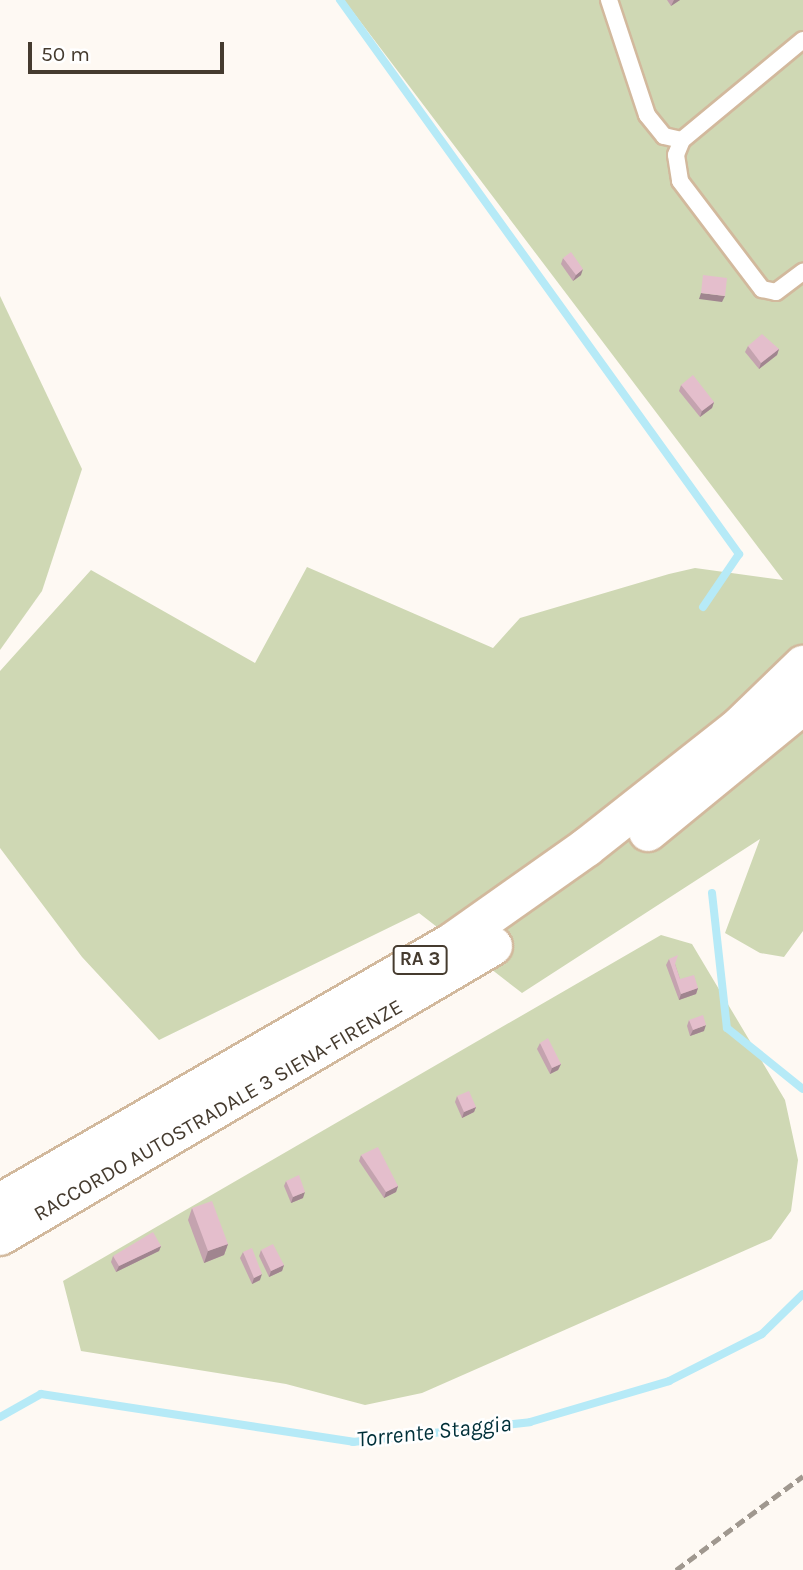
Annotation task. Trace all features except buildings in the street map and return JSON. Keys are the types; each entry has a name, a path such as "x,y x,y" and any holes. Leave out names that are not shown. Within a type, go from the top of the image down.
{"highway":[{"name":"RACCORDO AUTOSTRADALE 3 SIENA-FIRENZE","path":"0,1203 451,943 598,838 740,726 803,664"},
{"name":"RACCORDO AUTOSTRADALE 3 SIENA-FIRENZE","path":"0,1236 469,963 611,861 803,705"}],"lane":[{"path":"609,0 647,115 664,136 682,140"},
{"path":"803,40 682,140 680,181 762,289 776,292 803,272"}],"green space":[{"path":"344,0 803,0 803,931 784,957 760,953 725,933 760,839 522,993 419,913 159,1040 82,957 0,848 0,671 91,570 255,663 307,567 493,648 520,618 669,574 695,568 783,580"},
{"path":"0,296 82,469 42,591 0,650"},
{"path":"661,935 692,944 785,1100 798,1160 791,1211 771,1239 422,1393 365,1405 286,1384 81,1351 63,1281"}],"waterway":[{"path":"340,0 739,554 703,607"},
{"path":"712,893 727,1028 803,1089"},
{"name":"Torrente Staggia","path":"0,1417 41,1394 353,1442 530,1422 669,1381 762,1334 803,1294"}],"railway":[{"path":"676,1570 803,1476"}]}
